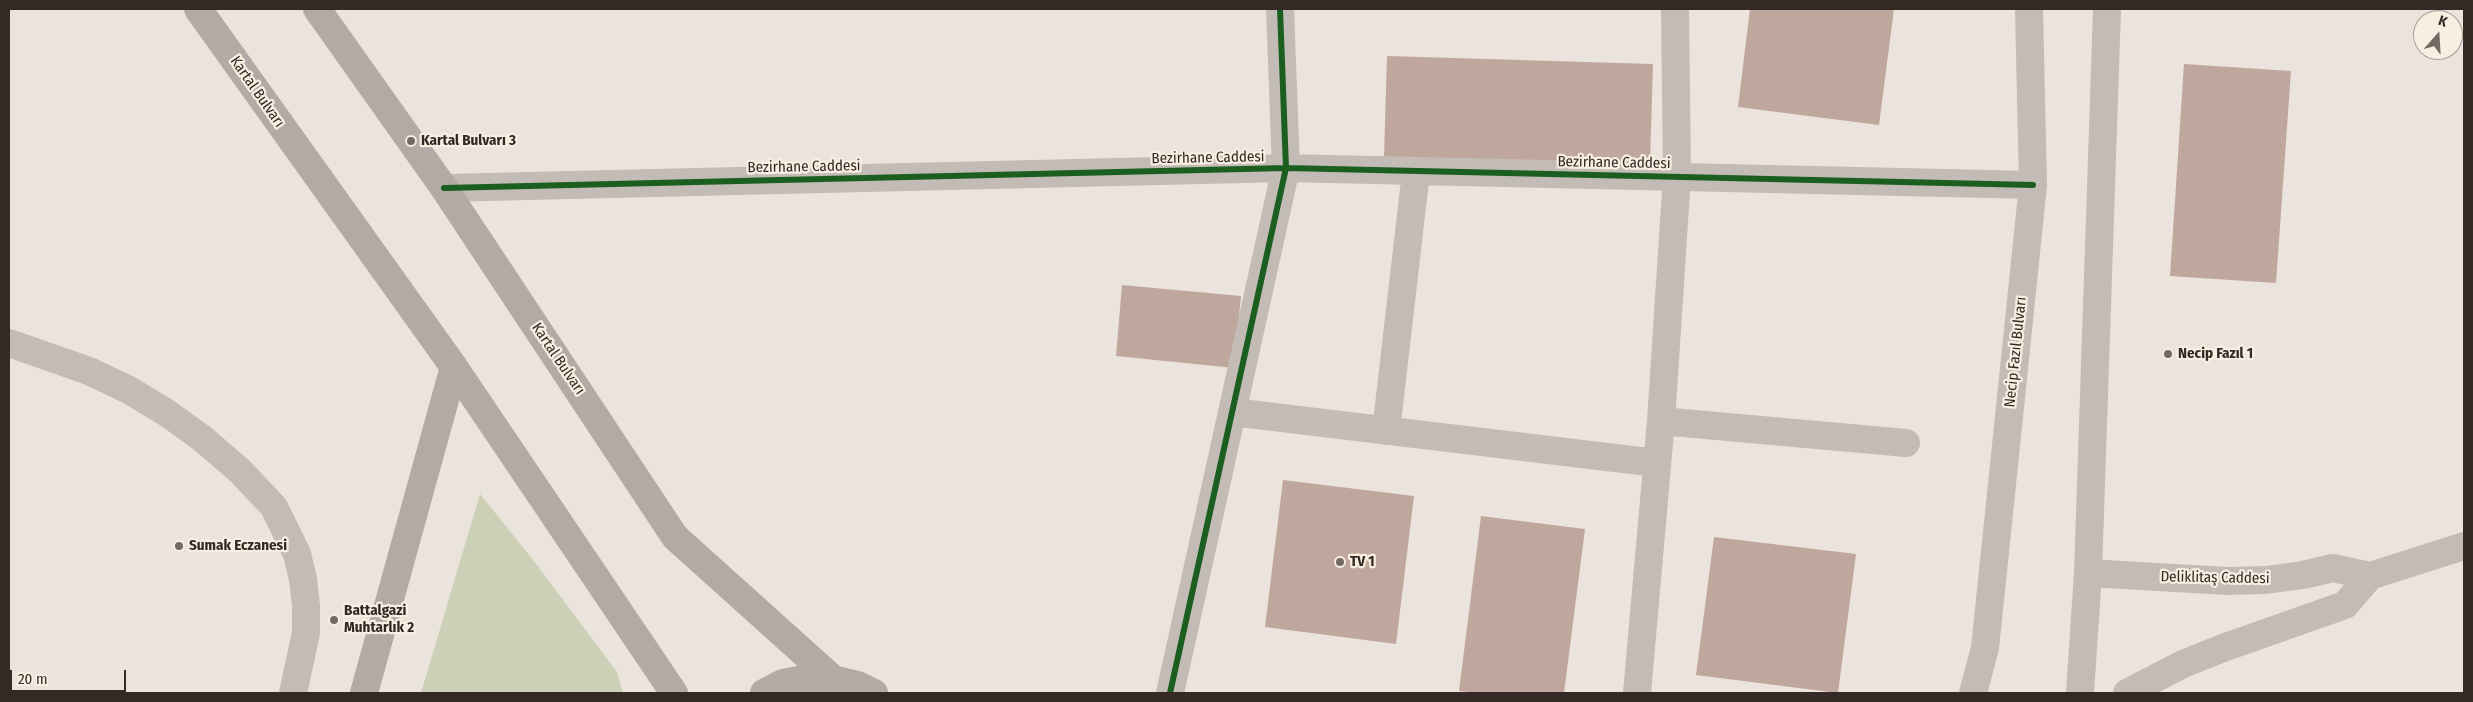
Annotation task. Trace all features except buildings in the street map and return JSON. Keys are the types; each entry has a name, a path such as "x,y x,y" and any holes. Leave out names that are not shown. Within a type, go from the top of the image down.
{"main road":[{"name":"Kartal Bulvarı","path":"198,9 454,367 674,693"},
{"name":"Kartal Bulvarı","path":"317,9 444,188 675,536 833,679"},
{"path":"364,693 454,367"},
{"path":"764,693 783,683 808,678 833,679 858,685 874,693"}],"street":[{"path":"1170,693 1286,168 1280,9"},
{"path":"1637,693 1661,421 1677,176 1676,9"},
{"name":"Necip Fazıl Bulvarı","path":"1973,693 1985,648 2034,186 2029,9"},
{"path":"2080,693 2088,573 2107,9"},
{"name":"Bezirhane Caddesi","path":"444,188 1286,168 2034,186"},
{"path":"1386,431 1416,172"},
{"path":"9,343 89,371 129,390 167,413 204,439 240,471 274,507 297,554 306,606 306,632 293,693"},
{"path":"1232,412 1657,463"},
{"path":"1661,421 1906,443"},
{"name":"Deliklitaş Caddesi","path":"2088,573 2227,581 2266,580 2303,575 2333,568 2370,576 2464,546"},
{"path":"2127,693 2199,658 2345,605 2370,576"}],"green space":[{"path":"480,494 537,565 617,672 623,693 421,693"}],"cycle path":[{"path":"1170,693 1286,168 1280,9"},
{"path":"444,188 1286,168 2033,185"}],"place":[{"name":"Kartal Bulvarı 3","path":"411,141"},
{"name":"Necip Fazıl 1","path":"2168,354"},
{"name":"Sumak Eczanesi","path":"179,546"},
{"name":"TV 1","path":"1340,562"},
{"name":"Battalgazi Muhtarlık 2","path":"334,620"}]}
